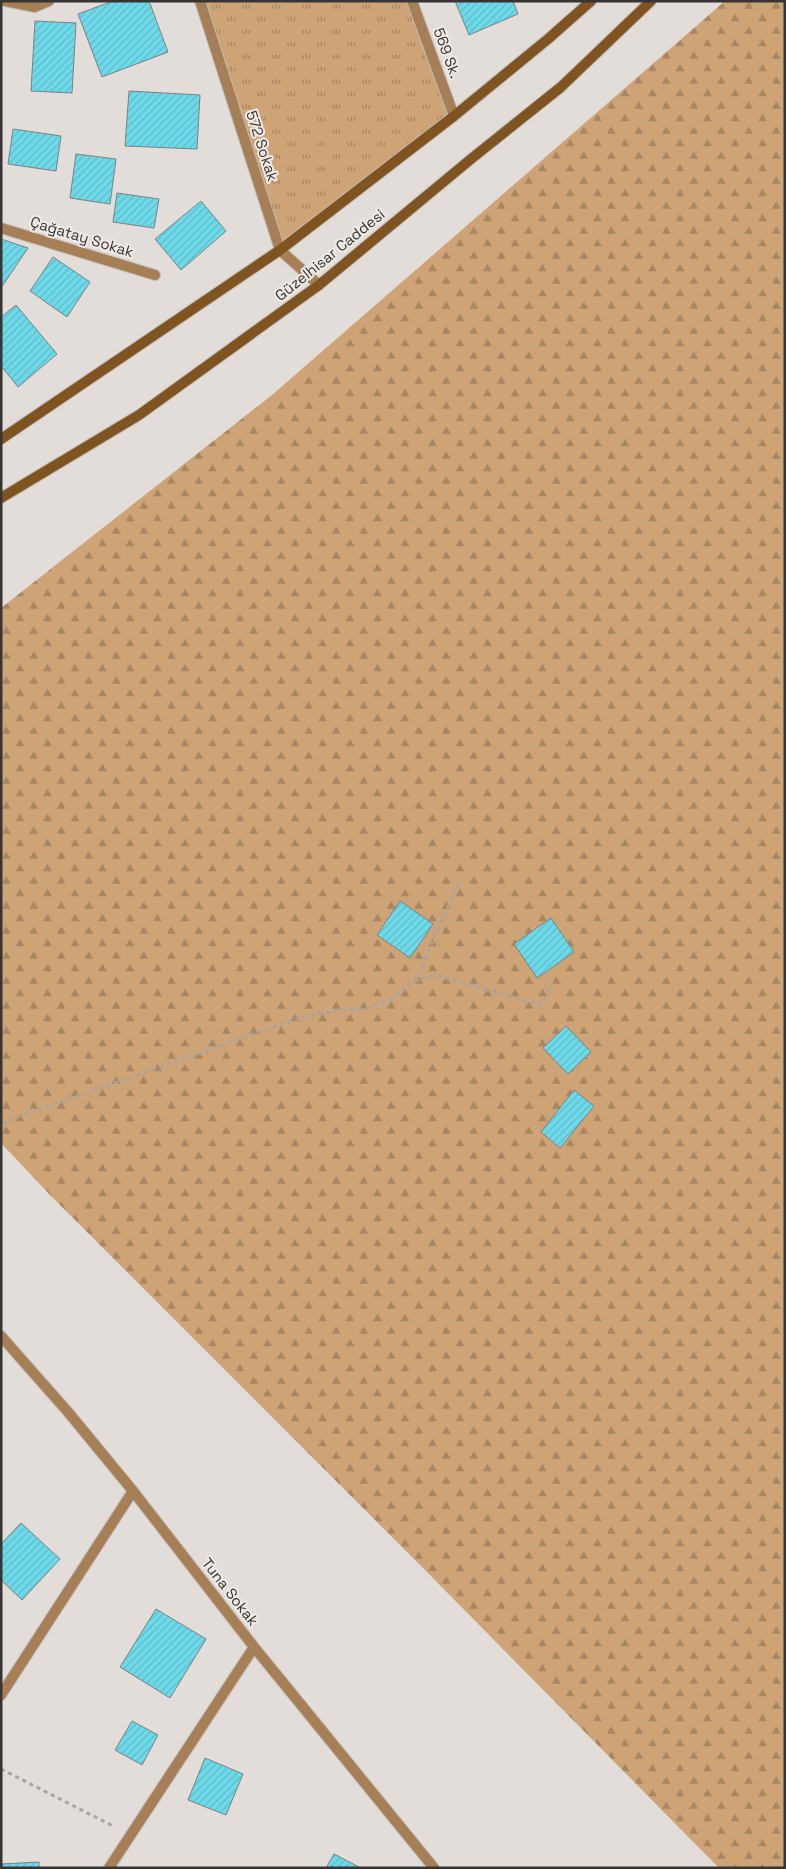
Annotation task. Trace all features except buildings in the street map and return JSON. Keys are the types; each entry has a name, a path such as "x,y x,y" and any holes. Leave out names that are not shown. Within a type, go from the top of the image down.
{"street":[{"path":"8,2 35,7 49,1"},
{"name":"572 Sokak","path":"200,1 280,250"},
{"name":"569 Sk.","path":"412,1 454,116"},
{"path":"1,439 280,250 454,116 591,1"},
{"name":"Güzelhisar Caddesi","path":"1,498 139,415 319,285 561,87 651,1"},
{"name":"Çağatay Sokak","path":"1,228 155,275"},
{"path":"280,250 319,285"},
{"name":"Tuna Sokak","path":"1,1336 68,1412 133,1491 254,1647 434,1868"},
{"path":"1,1695 133,1491"},
{"path":"109,1868 132,1836 254,1647"}],"path":[{"path":"415,981 459,882"},
{"path":"1,1123 300,1018 363,1009 390,1000 415,981 436,975 540,1005 552,984"},
{"path":"1,1769 132,1836"}],"green space":[{"path":"200,1 412,1 454,116 280,250"},
{"path":"725,1 785,1 785,1868 719,1868 422,1567 50,1195 1,1143 1,608 272,395"}]}
